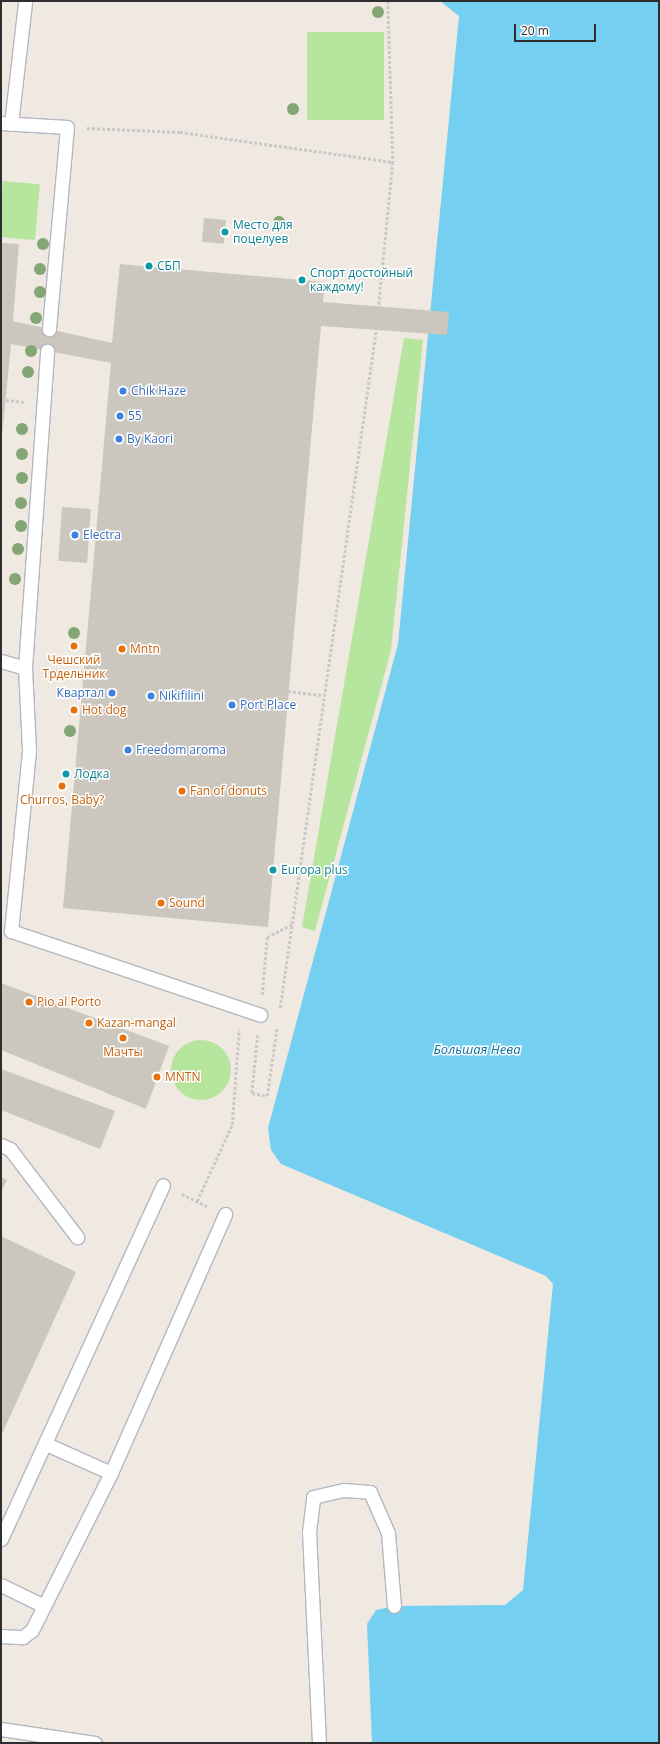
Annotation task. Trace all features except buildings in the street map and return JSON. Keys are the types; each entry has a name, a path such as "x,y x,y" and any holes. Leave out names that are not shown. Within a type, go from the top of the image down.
{"lane":[{"path":"25,3 6,123 67,128 49,329"},
{"path":"47,351 25,668 29,751 11,931 260,1016"},
{"path":"1,661 25,668"},
{"path":"1,1145 10,1149 77,1237"},
{"path":"1,1538 46,1444 163,1185"},
{"path":"1,1636 23,1637 32,1630 111,1473 225,1214"},
{"path":"46,1444 111,1473"},
{"path":"319,1743 309,1532 312,1497 343,1490 370,1492 388,1533 394,1606"},
{"path":"1,1585 44,1606"},
{"path":"1,1729 95,1743"}],"path":[{"path":"379,306 393,162 388,1"},
{"path":"67,128 180,132 393,162"},
{"path":"252,1094 268,938 292,924 323,695 376,330"},
{"path":"25,668 84,672"},
{"path":"288,691 323,695"},
{"path":"197,1201 232,1125 240,1009"},
{"path":"163,1185 225,1214"}],"green space":[{"path":"307,32 384,32 384,120 307,120"},
{"path":"3,181 40,184 35,240 1,237"},
{"path":"404,338 423,340 391,650 315,931 302,927"},
{"path":"195,1040 207,1040 223,1048 229,1058 231,1070 229,1082 223,1092 207,1100 195,1100 179,1092 171,1076 171,1064 179,1048"}],"water":[{"name":"Большая Нева","path":"440,1 659,1 659,1743 372,1743 367,1624 376,1610 394,1606 505,1605 523,1590 553,1284 546,1276 281,1164 271,1150 268,1128 398,644 459,16"}],"place":[{"name":"Место для поцелуев","path":"225,232"},
{"name":"СБП","path":"149,266"},
{"name":"Спорт достойный каждому!","path":"302,280"},
{"name":"Chik Haze","path":"123,391"},
{"name":"55","path":"120,416"},
{"name":"By Kaori","path":"119,439"},
{"name":"Electra","path":"75,535"},
{"name":"Чешский Трдельник","path":"74,646"},
{"name":"Mntn","path":"122,649"},
{"name":"Квартал","path":"112,693"},
{"name":"Nikifilini","path":"151,696"},
{"name":"Port Place","path":"232,705"},
{"name":"Hot dog","path":"74,710"},
{"name":"Freedom aroma","path":"128,750"},
{"name":"Лодка","path":"66,774"},
{"name":"Churros, Baby?","path":"62,786"},
{"name":"Fan of donuts","path":"182,791"},
{"name":"Europa plus","path":"273,870"},
{"name":"Sound","path":"161,903"},
{"name":"Pio al Porto","path":"29,1002"},
{"name":"Kazan-mangal","path":"89,1023"},
{"name":"Мачты","path":"123,1038"},
{"name":"MNTN","path":"157,1077"}]}
